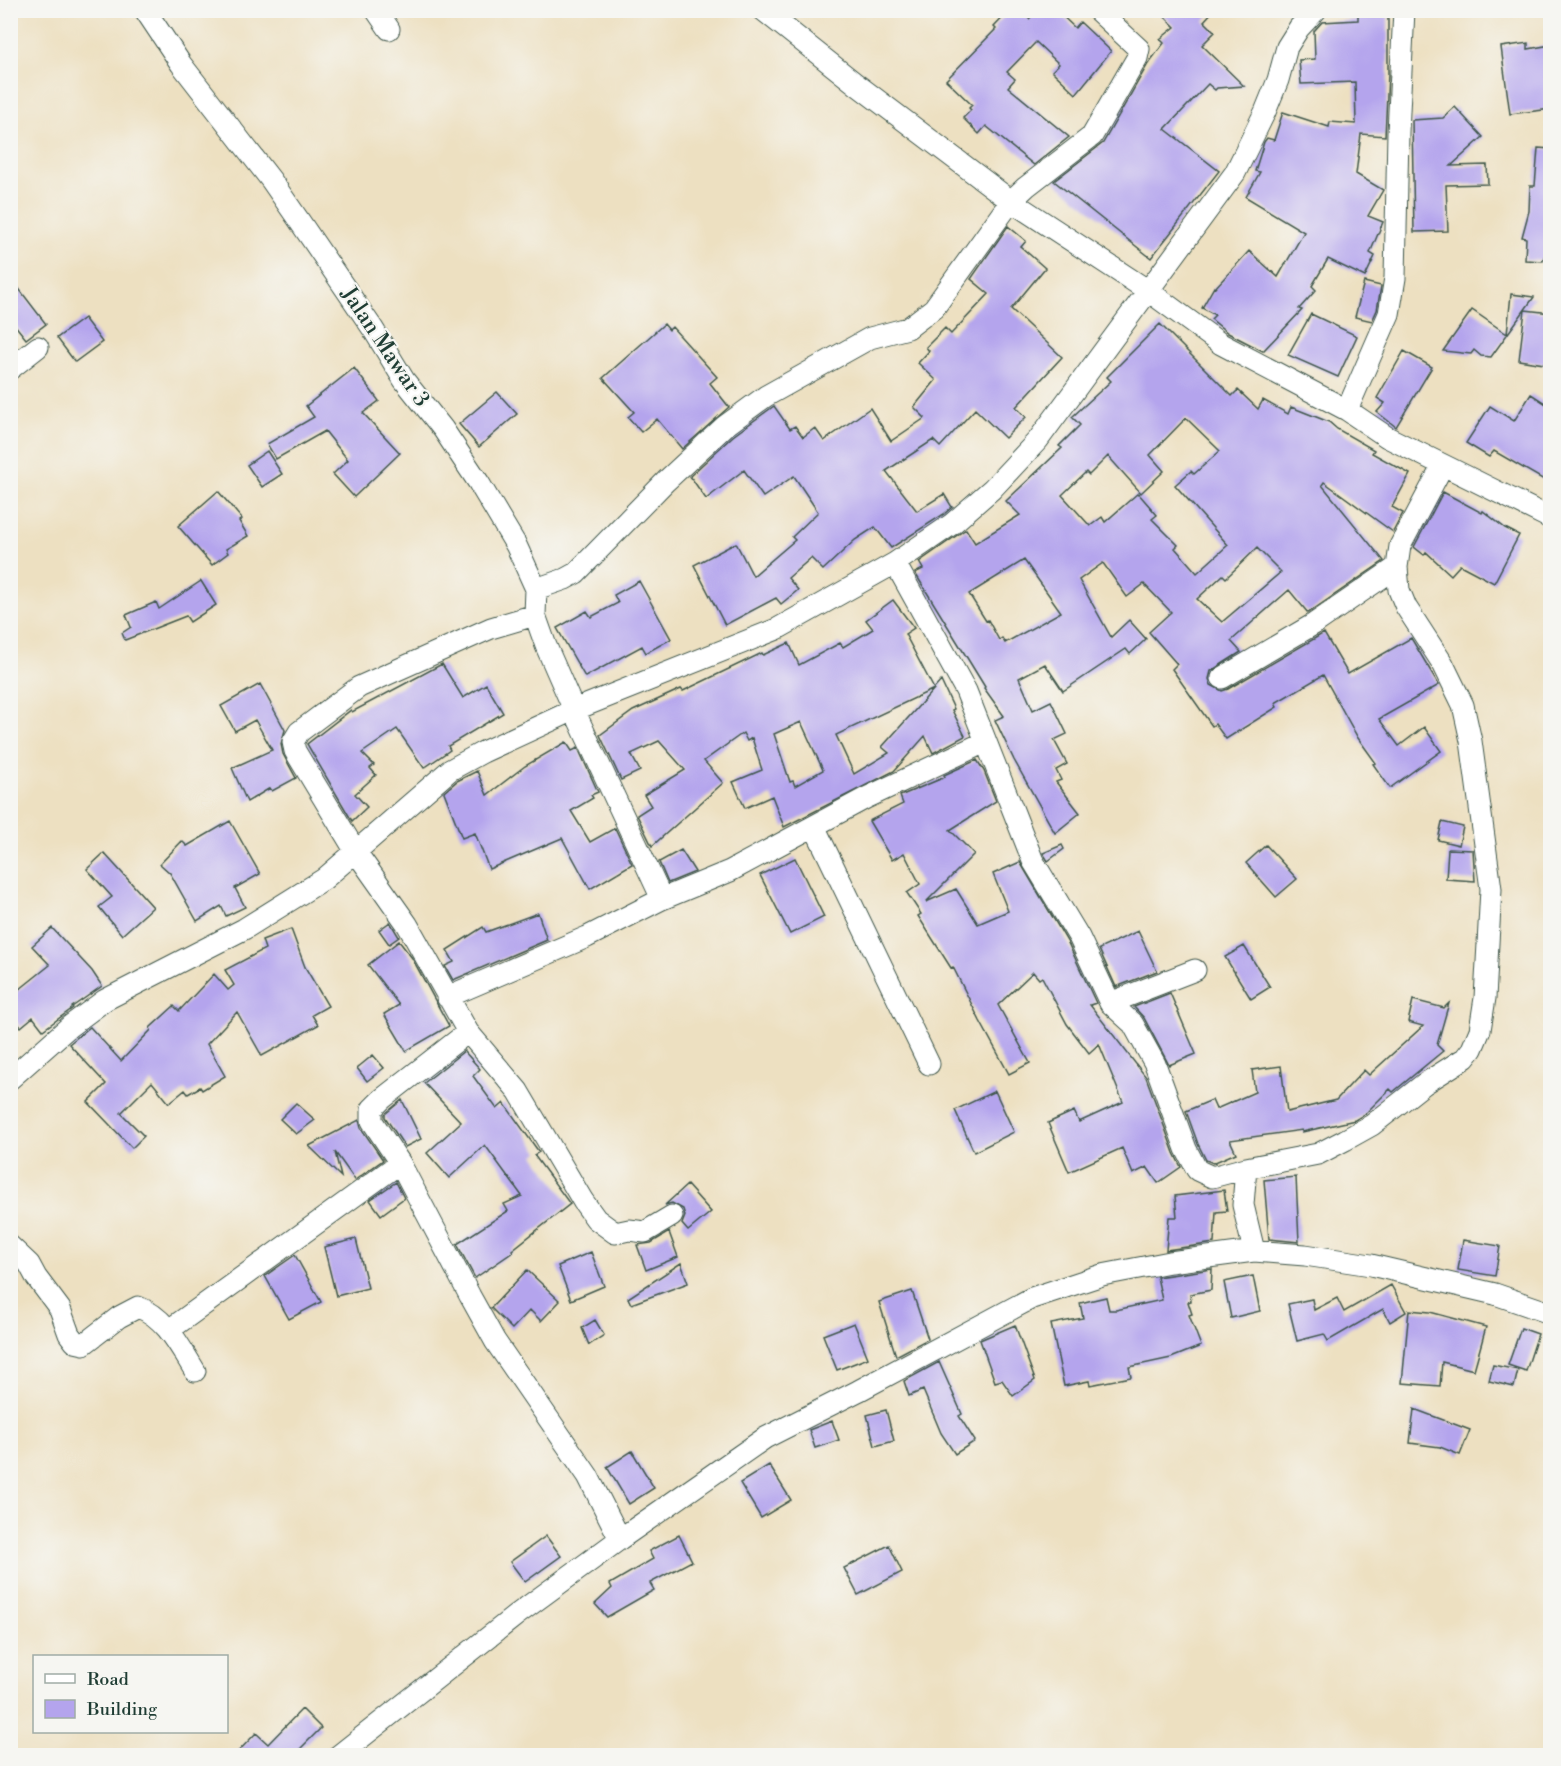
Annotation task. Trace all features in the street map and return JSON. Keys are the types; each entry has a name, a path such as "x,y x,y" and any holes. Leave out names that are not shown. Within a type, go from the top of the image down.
{"street":[{"name":"Jalan Mawar 3","path":"145,10 181,64 271,180 373,329 404,380 443,429 516,545 536,589 535,615 574,710 662,899"},
{"path":"376,10 389,29"},
{"path":"764,10 856,84 1011,201 1147,290 1221,344 1347,410 1387,437 1551,518"},
{"path":"536,589 576,573 666,481 725,426 766,396 870,338 908,328 934,308 1011,201 1092,136 1137,58 1139,49 1097,10"},
{"path":"10,1079 70,1026 105,1000 244,929 324,879 450,770 483,752 574,710 777,629 896,563 952,524 992,489 1038,440 1235,173 1274,90 1287,47 1299,28 1316,10"},
{"path":"1347,410 1389,314 1395,278 1398,132 1404,10"},
{"path":"10,369 38,347"},
{"path":"896,563 966,691 1033,861 1079,937 1110,1003 1132,1024 1155,1064 1185,1149 1197,1170 1212,1178 1246,1168 1318,1154 1346,1140 1372,1125 1424,1084 1465,1058 1472,1049 1480,1030 1487,975 1491,889 1471,741 1463,705 1443,664 1406,607 1399,590 1397,567 1400,546 1443,465"},
{"path":"1222,678 1314,624 1397,567"},
{"path":"535,615 491,628 359,687 299,732 294,742 295,751 356,852 407,924 468,1032 518,1091 596,1219 615,1233 629,1230 645,1232 672,1216"},
{"path":"447,998 587,937 662,899 730,871 866,798 985,742"},
{"path":"814,826 929,1064"},
{"path":"1110,1003 1195,970"},
{"path":"468,1032 372,1109 372,1121 400,1162 490,1332 588,1476 620,1539"},
{"path":"169,1330 400,1162"},
{"path":"1246,1168 1243,1205 1254,1251"},
{"path":"10,1246 29,1264 60,1309 69,1334 75,1342 84,1344 119,1317 138,1307 149,1311 169,1330 195,1371"},
{"path":"338,1755 519,1613 765,1438 1032,1298 1102,1275 1170,1262 1254,1251 1305,1255 1371,1265 1495,1294 1551,1313"}],"building":[{"path":"1010,10 1020,10 1029,19 1038,10 1056,10 1075,28 1080,22 1111,51 1076,94 1052,71 1059,64 1036,42 1007,72 1015,79 1008,87 1069,137 1034,165 986,126 979,134 963,118 971,110 969,108 972,105 946,80 996,29 994,27"},
{"path":"1158,10 1214,10 1204,21 1215,32 1202,45 1244,86 1215,90 1208,84 1165,129 1219,171 1151,258 1054,181 1103,143 1148,64 1164,43 1160,39 1175,27"},
{"path":"1388,10 1385,136 1361,134 1356,174 1383,190 1368,216 1383,222 1370,253 1375,256 1365,277 1328,259 1312,286 1316,290 1299,309 1302,310 1263,351 1228,333 1211,319 1215,315 1202,308 1214,287 1249,251 1278,277 1304,232 1246,197 1260,172 1255,171 1264,142 1267,138 1274,140 1283,112 1329,127 1330,122 1356,124 1355,82 1301,84 1299,60 1315,59 1314,31 1322,22 1358,20 1358,11"},
{"path":"1528,43 1528,49 1551,45 1551,109 1510,114 1501,47"},
{"path":"1455,107 1483,137 1451,166 1487,165 1488,184 1446,185 1448,231 1414,232 1412,120 1443,118"},
{"path":"1538,148 1551,149 1551,234 1543,261 1525,260 1526,238 1522,237 1529,211 1530,186 1535,186"},
{"path":"1008,226 1026,241 1021,247 1045,268 1011,309 1062,357 1016,407 1026,417 1005,438 975,409 940,447 933,440 886,471 917,511 944,494 952,507 944,514 891,548 875,527 855,540 823,570 811,558 788,578 798,590 781,604 776,598 725,625 694,565 736,543 753,576 795,540 792,537 818,512 794,476 763,497 744,470 706,499 690,476 733,436 774,406 790,429 795,426 803,437 815,428 824,441 870,408 891,441 925,418 914,407 936,380 918,363 929,351 926,347 945,328 951,334 989,294 971,279"},
{"path":"10,277 46,324 26,339 10,319"},
{"path":"1364,282 1381,286 1377,310 1372,321 1355,317"},
{"path":"1511,294 1534,297 1491,357 1481,356 1474,350 1471,354 1443,351 1472,310 1507,334"},
{"path":"1525,310 1551,313 1551,365 1519,360"},
{"path":"1311,314 1357,336 1338,377 1288,355"},
{"path":"84,318 102,342 75,362 57,338"},
{"path":"664,324 669,330 672,327 717,377 710,383 729,407 682,449 657,419 641,432 628,417 634,412 603,378"},
{"path":"1160,324 1232,396 1238,390 1258,409 1263,400 1288,414 1291,407 1329,422 1374,450 1372,453 1410,474 1392,507 1403,513 1393,532 1324,482 1322,485 1384,561 1308,613 1289,590 1231,641 1241,652 1211,671 1209,679 1211,685 1222,691 1228,689 1324,633 1348,674 1411,638 1439,685 1379,719 1399,746 1424,727 1441,751 1390,788 1373,764 1376,763 1358,738 1323,675 1275,703 1277,707 1226,739 1215,724 1212,726 1172,669 1177,664 1149,632 1171,612 1144,584 1127,597 1103,563 1079,580 1111,637 1129,620 1146,639 1130,654 1126,649 1063,691 1045,664 1019,678 1033,710 1051,701 1067,734 1054,740 1067,764 1056,770 1061,780 1056,782 1080,813 1055,833 1014,760 995,720 1004,716 984,688 915,573 923,569 919,562 966,529 975,543 1020,515 1006,501 1062,448 1059,446 1080,425 1072,417 1111,381 1107,377","holes":["1186,418 1220,451 1194,474 1191,471 1175,485 1228,545 1197,573 1175,548 1178,545 1152,519 1157,515 1138,493 1105,522 1102,517 1090,526 1062,495 1086,472 1089,475 1108,456 1141,493 1164,471 1150,455","1257,548 1281,572 1222,622 1197,599 1223,575 1226,578","1024,560 1061,612 1005,643 1002,638 999,640 969,594"]},
{"path":"1404,351 1432,367 1396,427 1377,412 1385,403 1377,398"},
{"path":"354,368 379,401 363,413 400,453 354,497 333,474 348,460 325,431 276,459 267,444 314,417 306,406"},
{"path":"497,392 517,414 479,447 459,424"},
{"path":"1531,394 1551,407 1551,484 1494,451 1489,457 1466,443 1490,406 1514,421"},
{"path":"267,451 282,474 262,487 247,465"},
{"path":"218,491 242,519 239,521 248,536 226,549 228,553 212,565 178,526"},
{"path":"1443,492 1482,513 1483,511 1505,528 1519,535 1494,583 1460,565 1451,575 1426,552 1424,555 1414,547"},
{"path":"201,581 216,605 190,622 186,616 125,640 122,633 131,627 126,615 156,602 159,609"},
{"path":"639,581 671,639 646,653 642,646 585,677 557,628 587,611 591,617 618,603 614,595"},
{"path":"893,600 914,628 905,634 934,689 941,681 965,736 933,753 925,736 894,771 784,827 772,796 745,808 733,782 762,770 752,738 747,741 743,733 704,761 723,783 652,846 637,815 651,806 644,795 685,770 659,741 631,754 640,771 621,780 600,735 633,711 789,643 799,665 840,643 843,647 873,629 866,620","holes":["934,689 882,747 889,753 854,774 836,735","801,722 823,770 795,786 793,781 790,782 774,734"]},
{"path":"442,664 463,698 486,684 503,713 448,746 450,750 424,768 397,729 362,753 374,765 370,768 376,775 355,794 367,807 352,821 307,744 351,710 352,712"},
{"path":"260,684 285,730 281,744 283,754 296,778 272,791 270,788 247,802 232,768 272,750 255,720 235,731 221,706"},
{"path":"566,742 572,751 578,748 598,792 591,795 593,798 571,811 590,842 615,828 632,864 590,889 562,838 489,869 475,833 462,838 444,792 457,781 477,771 487,795 525,766"},
{"path":"977,760 996,801 950,830 974,854 926,902 956,889 978,924 1008,911 993,874 1020,862 1068,943 1096,1003 1090,1005 1146,1077 1181,1167 1158,1183 1147,1167 1133,1174 1122,1148 1069,1172 1048,1123 1074,1111 1079,1122 1123,1102 1099,1044 1089,1053 1067,1024 1042,977 1039,979 1033,972 998,1005 1030,1063 1009,1074 953,967 951,968 918,916 921,914 907,893 920,884 904,853 892,860 869,821 903,804 900,796 945,777 944,775"},
{"path":"230,821 260,874 235,888 245,907 226,916 221,906 197,921 170,873 160,864 182,841 187,846"},
{"path":"1442,822 1463,827 1459,845 1438,840"},
{"path":"1062,845 1064,849 1048,861 1043,853"},
{"path":"1266,845 1297,879 1276,897 1246,863"},
{"path":"1448,849 1473,850 1475,881 1446,879"},
{"path":"681,850 695,872 668,883 659,862"},
{"path":"104,853 153,907 122,935 99,907 112,897 87,869"},
{"path":"795,858 824,917 790,934 760,875"},
{"path":"538,913 547,940 453,980 445,966 454,962 447,950 483,927 486,932"},
{"path":"390,922 399,937 389,944 379,930"},
{"path":"52,928 92,971 102,986 43,1030 33,1017 21,1027 10,1015 10,997 50,965 32,946"},
{"path":"291,929 305,967 328,1006 312,1015 318,1025 262,1056 237,1012 207,1044 225,1076 202,1090 200,1087 188,1094 185,1090 169,1103 152,1082 121,1113 144,1136 132,1148 88,1102 106,1084 69,1044 90,1027 121,1061 151,1030 150,1028 174,1006 179,1011 214,974 228,990 234,985 225,970 265,949 262,940"},
{"path":"1138,931 1157,971 1116,987 1099,949"},
{"path":"399,941 412,958 449,1026 406,1051 384,1014 399,1005 368,965"},
{"path":"1244,946 1270,987 1251,999 1225,957"},
{"path":"1170,993 1196,1054 1169,1065 1144,1018 1134,1007"},
{"path":"1413,1000 1444,1008 1449,1003 1437,1045 1443,1051 1393,1092 1390,1089 1365,1114 1355,1120 1302,1132 1302,1130 1230,1140 1236,1153 1213,1163 1206,1160 1186,1111 1212,1100 1216,1109 1255,1092 1252,1070 1281,1066 1287,1112 1336,1100 1364,1070 1369,1075 1423,1026 1408,1022"},
{"path":"464,1051 480,1069 473,1076 497,1109 504,1103 539,1152 534,1155 570,1204 512,1250 513,1252 475,1278 457,1244 508,1211 504,1204 522,1196 485,1145 449,1178 427,1153 461,1122 424,1083"},
{"path":"373,1055 384,1068 367,1081 357,1068"},
{"path":"995,1091 1014,1132 974,1152 955,1110"},
{"path":"402,1100 421,1139 405,1147 385,1117 385,1114"},
{"path":"296,1103 315,1120 296,1134 280,1119"},
{"path":"359,1120 361,1128 383,1160 355,1180 335,1152 341,1177 309,1146"},
{"path":"1296,1177 1299,1242 1269,1239 1264,1180"},
{"path":"396,1182 404,1198 381,1215 370,1200"},
{"path":"687,1185 711,1212 688,1231 682,1224 685,1216 683,1209 672,1203 665,1205"},
{"path":"1224,1190 1227,1211 1216,1212 1214,1243 1166,1250 1169,1217 1177,1217 1175,1196"},
{"path":"669,1232 678,1257 646,1270 637,1245 651,1243"},
{"path":"356,1239 368,1288 336,1296 324,1247"},
{"path":"1463,1240 1500,1246 1495,1276 1458,1270"},
{"path":"591,1252 604,1286 571,1300 558,1266"},
{"path":"295,1255 321,1302 289,1319 265,1276"},
{"path":"681,1263 688,1283 631,1304 628,1298"},
{"path":"1212,1269 1211,1290 1190,1294 1191,1301 1188,1302 1192,1314 1189,1315 1201,1346 1171,1358 1129,1367 1131,1377 1090,1385 1089,1381 1064,1386 1051,1324 1083,1318 1080,1303 1106,1297 1109,1310 1162,1300 1157,1277"},
{"path":"527,1270 560,1301 541,1321 530,1310 512,1329 491,1308"},
{"path":"1253,1276 1260,1311 1231,1318 1224,1282"},
{"path":"1391,1285 1406,1312 1390,1322 1383,1309 1328,1341 1324,1334 1297,1341 1288,1304 1312,1299 1314,1310 1337,1298 1344,1312"},
{"path":"912,1291 928,1339 896,1356 879,1302"},
{"path":"1409,1310 1430,1312 1486,1327 1474,1370 1442,1362 1440,1386 1402,1383"},
{"path":"595,1320 604,1335 589,1345 582,1328"},
{"path":"854,1323 868,1358 837,1370 823,1335"},
{"path":"1015,1325 1035,1380 1013,1396 1002,1380 995,1382 980,1340"},
{"path":"1521,1328 1538,1334 1526,1371 1508,1365"},
{"path":"939,1362 962,1414 959,1416 975,1441 955,1454 941,1433 923,1390 909,1396 904,1381"},
{"path":"1493,1365 1518,1370 1514,1387 1489,1381"},
{"path":"1414,1409 1470,1430 1460,1455 1440,1447 1410,1443"},
{"path":"886,1410 894,1441 875,1446 867,1415"},
{"path":"832,1421 839,1440 815,1448 809,1430"},
{"path":"632,1451 654,1488 629,1504 607,1467"},
{"path":"769,1465 791,1500 761,1518 740,1483"},
{"path":"679,1535 692,1561 650,1583 654,1590 607,1617 595,1604 612,1588 610,1584 653,1559 649,1551"},
{"path":"546,1536 561,1556 525,1582 510,1562"},
{"path":"889,1545 902,1572 858,1595 844,1568"},
{"path":"302,1709 321,1728 294,1755 235,1755 256,1733 268,1744"}]}
